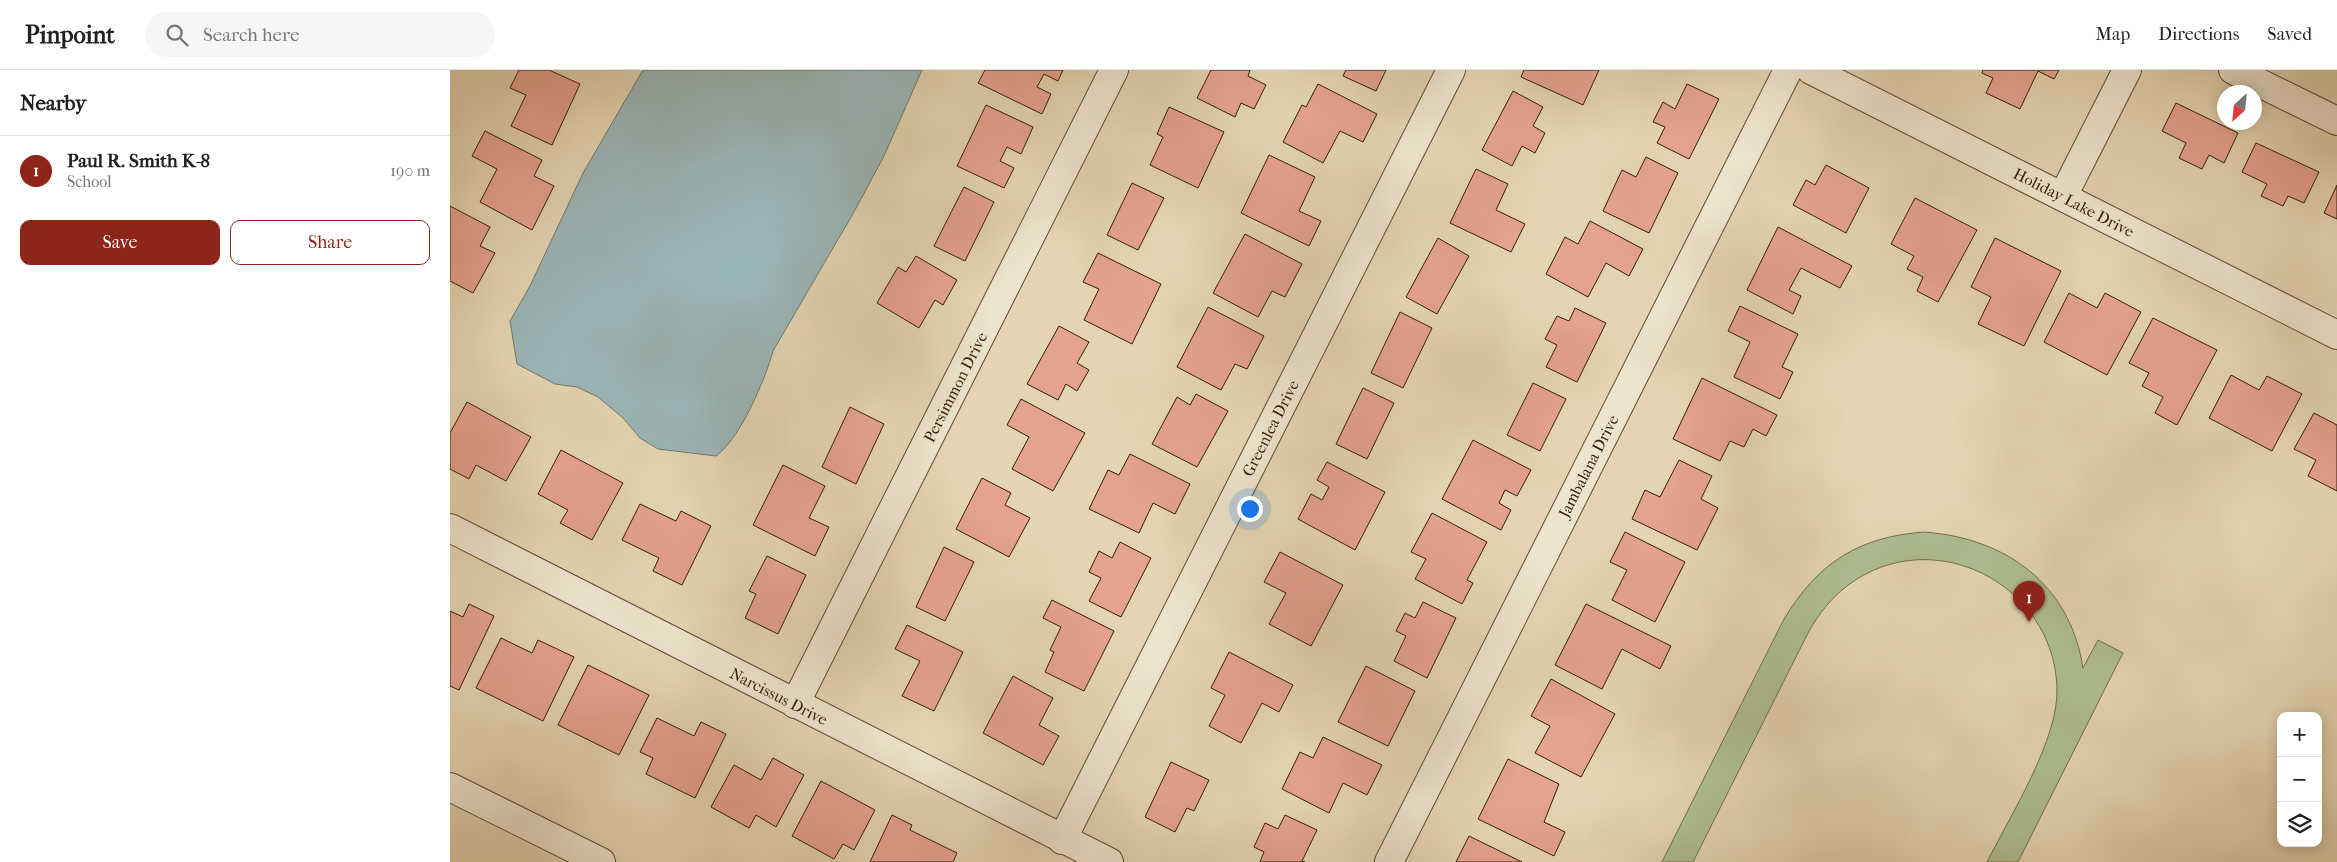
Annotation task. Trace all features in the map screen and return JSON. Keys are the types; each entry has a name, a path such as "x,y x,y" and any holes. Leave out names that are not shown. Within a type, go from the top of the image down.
{"street":[{"name":"Persimmon Drive","path":"795,704 1114,70"},
{"name":"Greenlea Drive","path":"1062,840 1451,70"},
{"name":"Jambalana Drive","path":"1389,862 1788,70"},
{"name":"Holiday Lake Drive","path":"1811,70 2337,335"},
{"path":"2063,196 2128,70"},
{"path":"2233,70 2337,121"},
{"name":"Narcissus Drive","path":"450,528 1062,840 1109,862"},
{"path":"450,787 565,854 601,862"}],"green space":[{"path":"1924,532 1954,536 1982,544 2007,556 2029,571 2049,590 2064,612 2076,638 2083,668 2098,640 2123,653 2018,862 1987,862 2031,777 2050,730 2056,708 2057,688 2051,651 2035,619 2012,593 1983,574 1950,562 1915,560 1880,567 1847,586 1826,607 1809,631 1693,862 1662,862 1784,619 1797,599 1811,582 1842,556 1879,540"}],"water":[{"path":"643,70 922,70 884,156 854,212 773,351 758,392 742,423 734,437 716,456 658,449 640,438 623,418 598,397 577,387 555,384 517,364 510,321 530,286 583,173"}],"building":[{"path":"519,70 549,70 580,84 552,145 511,126 526,95 510,88"},
{"path":"985,70 1063,70 1058,81 1044,74 1037,87 1051,94 1042,114 978,83"},
{"path":"1211,70 1250,70 1248,76 1266,85 1254,109 1241,103 1235,117 1197,98"},
{"path":"1346,70 1386,70 1376,91 1343,76"},
{"path":"1524,70 1599,70 1583,105 1521,77"},
{"path":"1983,70 2059,70 2054,79 2038,71 2020,109 1986,93 1993,78 1982,73"},
{"path":"1318,84 1377,114 1363,142 1340,131 1323,163 1283,142 1302,105 1306,107"},
{"path":"1687,84 1719,99 1689,159 1657,143 1665,127 1653,122 1663,102 1675,109"},
{"path":"1513,91 1543,107 1533,126 1545,133 1535,153 1522,146 1512,166 1482,150"},
{"path":"2176,103 2217,123 2217,130 2232,130 2238,133 2224,163 2209,155 2202,169 2179,158 2186,143 2162,131"},
{"path":"986,105 1033,127 1021,154 1007,147 1000,161 1014,168 1004,188 957,166"},
{"path":"1169,107 1224,132 1198,188 1150,165 1163,137 1157,134"},
{"path":"485,131 542,160 534,176 554,186 532,230 480,202 497,169 472,156"},
{"path":"2256,143 2319,172 2304,203 2288,196 2283,206 2261,196 2267,184 2242,172"},
{"path":"1269,155 1315,177 1299,211 1321,221 1309,246 1241,213"},
{"path":"1646,157 1678,173 1649,233 1603,211 1622,170 1636,177"},
{"path":"1826,165 1869,188 1846,233 1793,205 1806,180 1815,185"},
{"path":"1476,169 1508,184 1496,210 1525,224 1511,252 1450,223"},
{"path":"1132,183 1164,198 1138,250 1107,235"},
{"path":"2337,185 2337,219 2324,213"},
{"path":"964,187 994,202 965,261 934,246"},
{"path":"1915,198 1977,230 1938,302 1917,291 1923,277 1907,269 1914,256 1891,244"},
{"path":"450,206 490,227 480,246 495,253 473,293 450,281"},
{"path":"1590,221 1643,249 1629,276 1606,263 1588,297 1546,274 1565,237 1578,244"},
{"path":"1778,227 1852,266 1840,288 1801,268 1789,290 1801,296 1793,314 1747,290"},
{"path":"1245,234 1302,264 1285,297 1272,291 1258,317 1213,293"},
{"path":"1438,238 1469,256 1437,314 1406,297"},
{"path":"1995,238 2061,271 2024,346 1978,324 1991,297 1971,287"},
{"path":"1098,253 1161,284 1132,344 1084,320 1099,289 1083,282"},
{"path":"916,256 957,280 943,305 935,300 919,328 877,303 898,267 906,272"},
{"path":"2069,293 2097,308 2105,293 2141,312 2107,375 2044,342"},
{"path":"1740,306 1798,334 1782,367 1793,372 1780,399 1734,377 1750,342 1728,331"},
{"path":"1208,307 1264,336 1247,369 1235,364 1221,390 1177,367"},
{"path":"1575,308 1606,323 1577,382 1546,367 1557,345 1545,339 1557,316 1569,321"},
{"path":"1400,312 1432,328 1403,388 1371,373"},
{"path":"2153,318 2217,350 2177,425 2155,413 2163,397 2142,386 2149,373 2129,363"},
{"path":"1059,326 1089,342 1077,363 1089,370 1077,391 1066,384 1058,400 1027,384"},
{"path":"2231,375 2259,390 2267,376 2302,394 2272,451 2209,418"},
{"path":"1702,378 1777,415 1766,436 1753,429 1744,447 1730,441 1720,461 1673,439"},
{"path":"1533,383 1566,399 1540,451 1507,435"},
{"path":"1363,388 1394,403 1367,459 1336,444"},
{"path":"1196,394 1228,411 1197,467 1152,444 1177,397 1190,405"},
{"path":"1021,399 1085,433 1053,491 1012,469 1029,437 1007,425"},
{"path":"467,402 531,437 506,481 476,465 469,479 450,469 450,433"},
{"path":"850,407 884,424 856,484 822,467"},
{"path":"2314,413 2337,425 2337,491 2308,476 2316,460 2294,449"},
{"path":"1473,440 1531,470 1517,496 1505,490 1499,503 1511,510 1501,530 1442,499"},
{"path":"561,450 623,483 592,540 560,523 568,510 538,494"},
{"path":"1130,454 1190,484 1175,514 1153,503 1139,533 1089,509 1108,470 1119,475"},
{"path":"1679,460 1712,476 1701,499 1718,508 1697,550 1632,519 1645,490 1660,497"},
{"path":"1327,462 1385,492 1355,550 1298,519 1311,494 1322,500 1329,487 1317,480"},
{"path":"783,465 825,486 809,518 829,527 815,556 753,525"},
{"path":"982,478 1011,493 1005,505 1030,518 1009,557 956,529"},
{"path":"640,504 676,521 681,511 711,526 682,585 653,571 659,558 622,540"},
{"path":"1432,513 1487,542 1467,580 1473,583 1462,604 1415,579 1426,559 1411,552"},
{"path":"1625,532 1685,562 1655,622 1612,600 1627,570 1610,562"},
{"path":"1120,542 1151,558 1121,617 1089,601 1101,578 1089,572 1099,551 1112,558"},
{"path":"944,547 974,562 945,621 916,607"},
{"path":"1280,552 1343,585 1311,646 1269,624 1286,593 1264,582"},
{"path":"767,556 806,575 778,634 745,618 756,594 749,591"},
{"path":"1052,600 1114,631 1084,691 1045,672 1054,652 1050,650 1061,627 1043,618"},
{"path":"1423,602 1456,618 1427,678 1394,661 1406,636 1396,631 1405,613 1415,618"},
{"path":"469,604 494,616 459,690 450,686 450,611 463,617"},
{"path":"1586,604 1671,646 1660,669 1622,649 1602,689 1555,665"},
{"path":"907,625 963,652 934,711 902,696 920,661 895,649"},
{"path":"501,638 532,653 538,640 574,657 543,721 476,688"},
{"path":"1229,652 1293,685 1279,712 1262,703 1241,743 1209,726 1225,695 1211,688"},
{"path":"588,665 649,695 619,755 558,725"},
{"path":"1366,666 1415,691 1388,746 1338,722"},
{"path":"1013,676 1053,698 1039,725 1059,736 1043,765 983,733"},
{"path":"1551,679 1615,714 1581,777 1535,753 1550,726 1531,716"},
{"path":"657,718 694,736 701,722 726,734 695,798 646,774 653,758 640,752"},
{"path":"1323,737 1382,765 1367,795 1343,783 1329,813 1282,789 1300,752 1313,758"},
{"path":"773,758 804,775 776,827 756,815 749,828 711,807 734,765 761,780"},
{"path":"1508,759 1559,784 1544,822 1565,832 1554,856 1478,819"},
{"path":"1171,762 1209,780 1194,811 1187,808 1175,832 1145,817"},
{"path":"821,781 875,810 854,850 843,844 834,859 792,836"},
{"path":"892,815 912,825 910,830 957,853 953,862 870,862"},
{"path":"1285,815 1317,830 1302,861 1305,862 1260,862 1264,852 1254,847 1265,823 1278,829"},
{"path":"1469,836 1522,862 1456,862"}],"place":[{"name":"Paul R. Smith K-8","path":"2029,622"}]}
